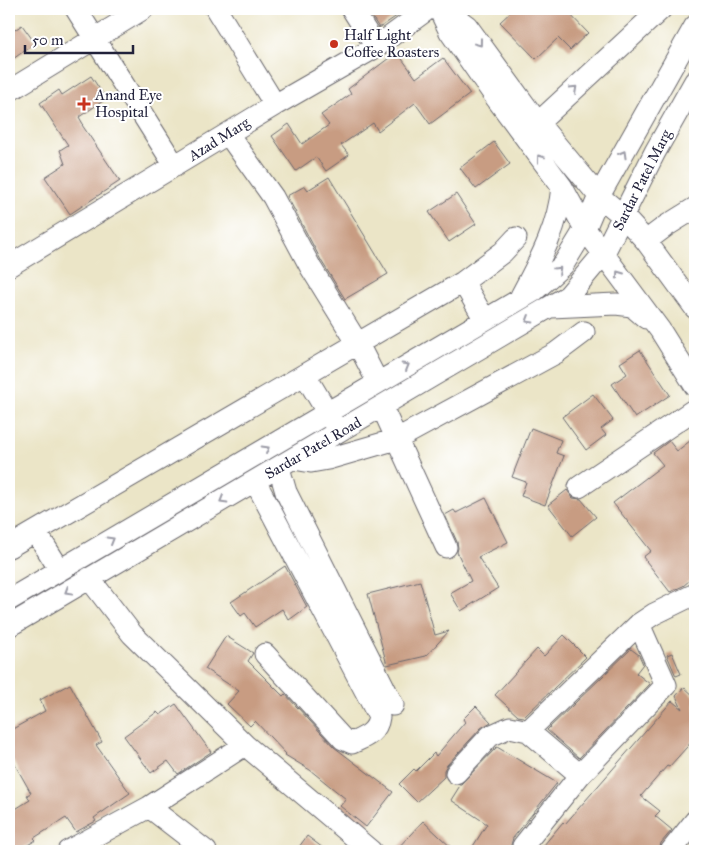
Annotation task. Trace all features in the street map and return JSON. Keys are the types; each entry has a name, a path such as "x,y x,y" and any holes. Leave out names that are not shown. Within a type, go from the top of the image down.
{"street":[{"path":"76,9 175,166"},
{"path":"9,91 143,9"},
{"path":"216,9 275,104"},
{"path":"352,9 376,47"},
{"name":"Azad Marg","path":"9,266 275,104 376,47 428,9"},
{"path":"440,9 450,32 562,187 585,229 660,330 695,386"},
{"path":"444,9 466,26 538,122 599,196 623,216 646,241 695,308"},
{"path":"538,122 661,9"},
{"name":"Sardar Patel Road","path":"9,600 534,291 563,265 585,229 599,196 695,26"},
{"name":"Sardar Patel Marg","path":"604,253 655,152 695,81"},
{"path":"228,134 273,197 311,268 358,344 378,383"},
{"path":"518,300 543,256 559,209 562,187"},
{"path":"646,241 695,208"},
{"path":"9,547 463,282 503,252 516,238"},
{"name":"Sardar Patel Road","path":"9,626 568,296 604,253"},
{"path":"463,282 485,320"},
{"path":"550,307 616,304 632,306 660,330"},
{"path":"294,459 311,462 328,459 397,439 556,353 584,332"},
{"path":"305,375 339,432"},
{"path":"382,407 446,547"},
{"path":"579,487 695,409"},
{"path":"296,431 294,459 286,492 393,705"},
{"path":"255,481 379,717 378,724 372,734 352,743 343,739 265,654"},
{"path":"36,532 60,570"},
{"path":"89,578 132,634 245,745 371,851"},
{"path":"528,731 639,624 654,614 695,594"},
{"path":"523,846 580,775 666,686 639,624"},
{"path":"456,773 490,736 510,727 528,731 580,775"},
{"path":"68,851 149,807 245,745"},
{"path":"149,807 206,851"},
{"path":"670,851 695,821"}],"building":[{"path":"367,9 407,9 379,28"},
{"path":"514,9 565,9 588,33 570,50 558,38 536,59 500,22"},
{"path":"22,25 35,43 9,62 9,34"},
{"path":"397,52 416,78 443,58 470,94 430,124 415,103 378,131 373,123 341,145 349,155 326,171 316,157 296,171 272,136 289,124 302,144 329,125 321,115 351,94 348,89"},
{"path":"91,76 106,99 79,117 82,125 120,181 70,214 45,177 65,164 60,150 68,145 40,103 59,90 62,95"},
{"path":"494,142 510,164 476,189 460,168"},
{"path":"329,177 388,274 345,299 322,262 287,196 305,186 308,190"},
{"path":"456,194 476,224 449,242 429,212"},
{"path":"640,350 670,395 635,418 612,384 627,374 620,363"},
{"path":"593,394 613,420 601,429 606,435 586,450 562,417"},
{"path":"531,428 561,440 556,453 564,456 545,505 521,496 526,482 512,477"},
{"path":"695,437 695,576 683,586 670,592 643,557 651,551 613,503 663,465 653,453 669,441 677,451"},
{"path":"567,490 573,498 581,499 596,517 572,536 548,505"},
{"path":"486,498 508,542 478,557 498,588 461,611 450,593 471,581 457,552 457,542 445,515 454,510 456,513"},
{"path":"285,566 307,607 289,620 282,609 255,627 245,613 241,616 231,602"},
{"path":"420,581 435,635 449,631 426,656 387,665 368,594"},
{"path":"564,635 586,657 524,717 518,716 495,695 537,649 544,656"},
{"path":"226,636 253,653 248,661 283,696 285,694 334,747 393,792 366,827 340,806 346,799 310,770 285,755 255,721 250,726 227,704 239,691 205,669"},
{"path":"631,649 639,655 643,664 636,673 650,684 579,758 547,730"},
{"path":"672,653 681,674 676,676 667,655"},
{"path":"70,684 102,742 96,745 130,793 94,818 96,821 76,832 66,818 34,838 36,840 18,851 9,851 9,813 30,800 27,795 31,793 9,754 9,731 45,711 40,700"},
{"path":"684,687 695,697 695,738 641,796 660,811 655,816 672,830 661,843 659,851 539,851 563,822 565,824 672,701 682,709 676,696"},
{"path":"176,704 211,752 178,774 168,761 151,773 124,736 157,712 160,715"},
{"path":"476,706 491,722 481,728 447,765 444,770 444,777 417,802 399,784 414,769 416,771 434,753 436,756 465,722 463,719"},
{"path":"497,747 557,783 513,838 512,851 470,851 487,824 451,800 461,784"},
{"path":"423,821 455,851 395,851"},
{"path":"307,836 327,851 296,851"}],"place":[{"name":"Half Light Coffee Roasters","path":"334,44"},
{"name":"Anand Eye Hospital","path":"84,104"}]}
